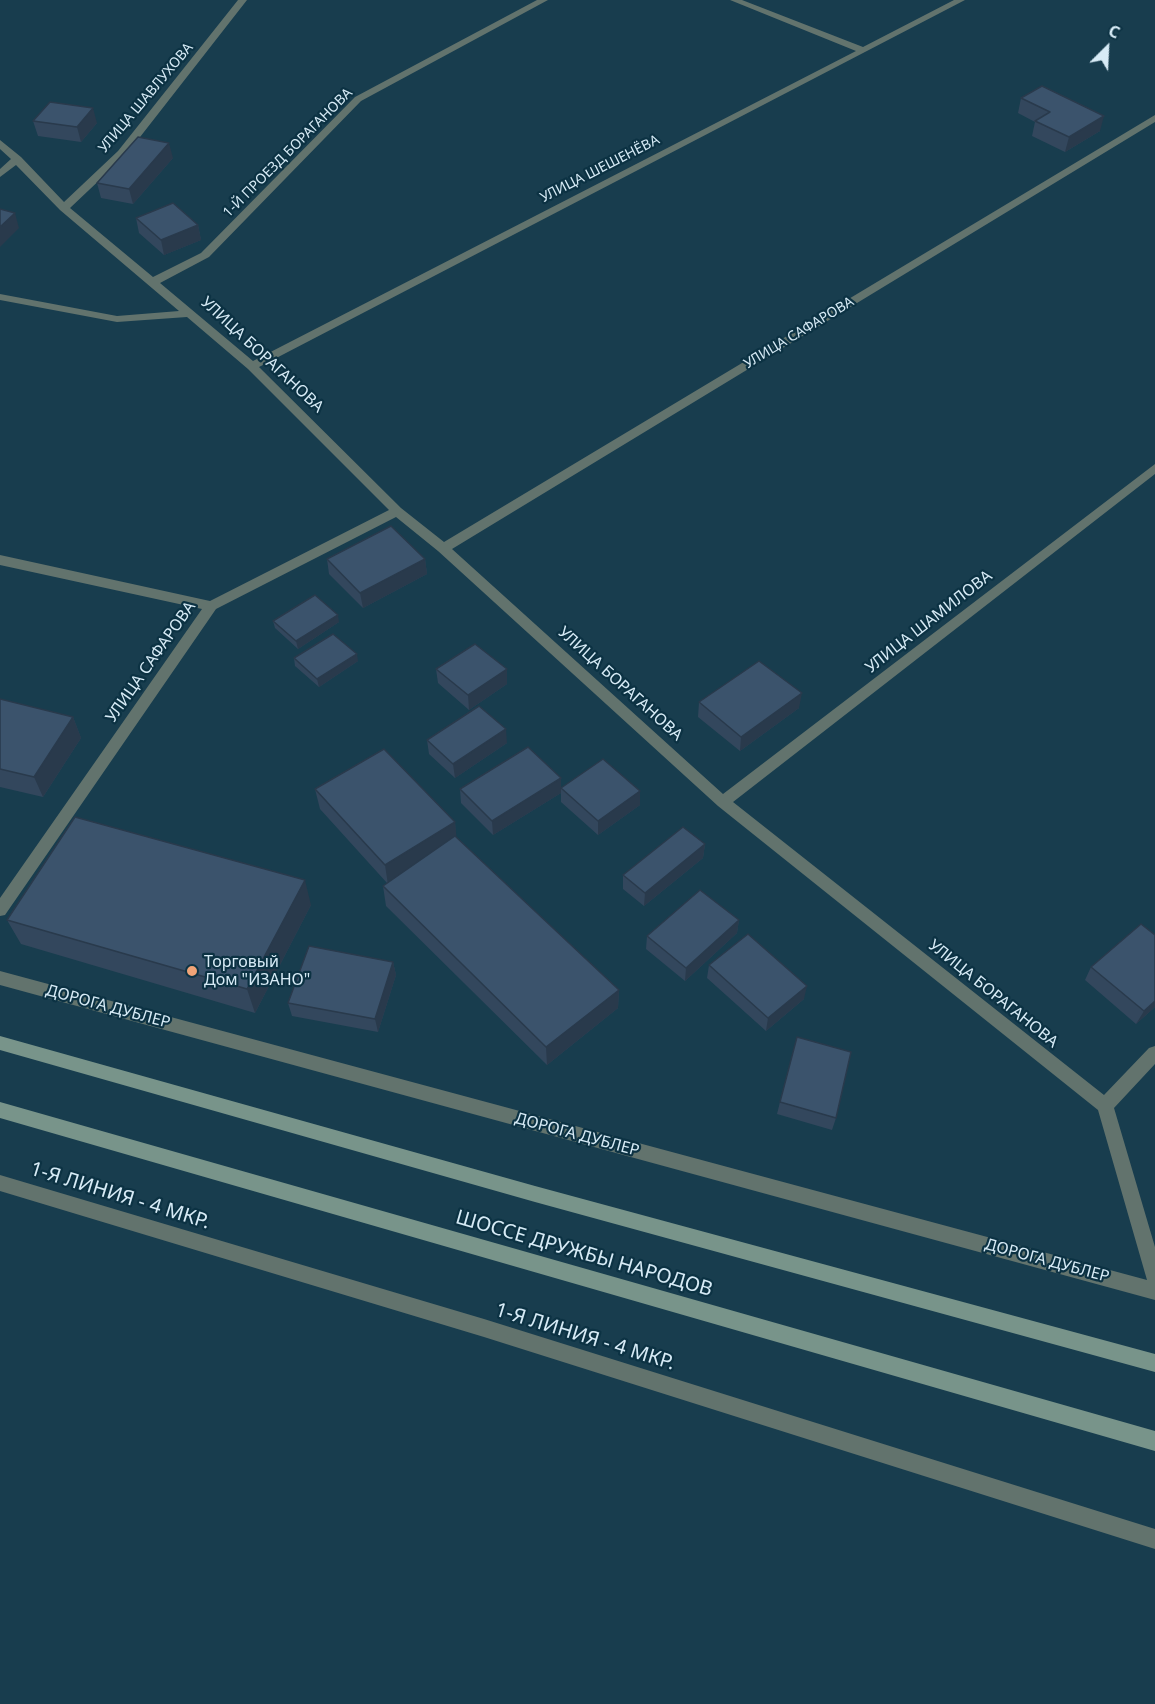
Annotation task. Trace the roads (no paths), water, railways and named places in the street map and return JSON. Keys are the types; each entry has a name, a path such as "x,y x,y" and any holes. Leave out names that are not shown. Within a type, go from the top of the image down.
{"main road":[{"path":"0,1043 535,1194 1155,1363"},
{"name":"ШОССЕ ДРУЖБЫ НАРОДОВ","path":"0,1110 1155,1441"}],"street":[{"name":"УЛИЦА ШАВЛУХОВА","path":"64,208 122,153 243,0"},
{"name":"1-Й ПРОЕЗД БОРАГАНОВА","path":"153,282 205,255 358,99 544,0"},
{"path":"734,0 862,50"},
{"name":"УЛИЦА ШЕШЕНЁВА","path":"252,366 962,0"},
{"name":"УЛИЦА САФАРОВА","path":"443,548 1155,118"},
{"name":"УЛИЦА БОРАГАНОВА","path":"0,143 64,208 252,366 397,511 443,548 723,802 1105,1106"},
{"path":"0,174 17,159"},
{"path":"0,297 117,319 191,314"},
{"name":"УЛИЦА ШАМИЛОВА","path":"723,802 1155,468"},
{"name":"УЛИЦА САФАРОВА","path":"0,910 211,606 397,511"},
{"path":"0,560 211,606"},
{"name":"ДОРОГА ДУБЛЕР","path":"0,978 1155,1291"},
{"path":"1155,1053 1105,1106 1155,1278"},
{"name":"1-Я ЛИНИЯ - 4 МКР.","path":"0,1183 484,1328 1155,1539"}],"place":[{"name":"Торговый Дом \"ИЗАНО\"","path":"192,971"}]}
